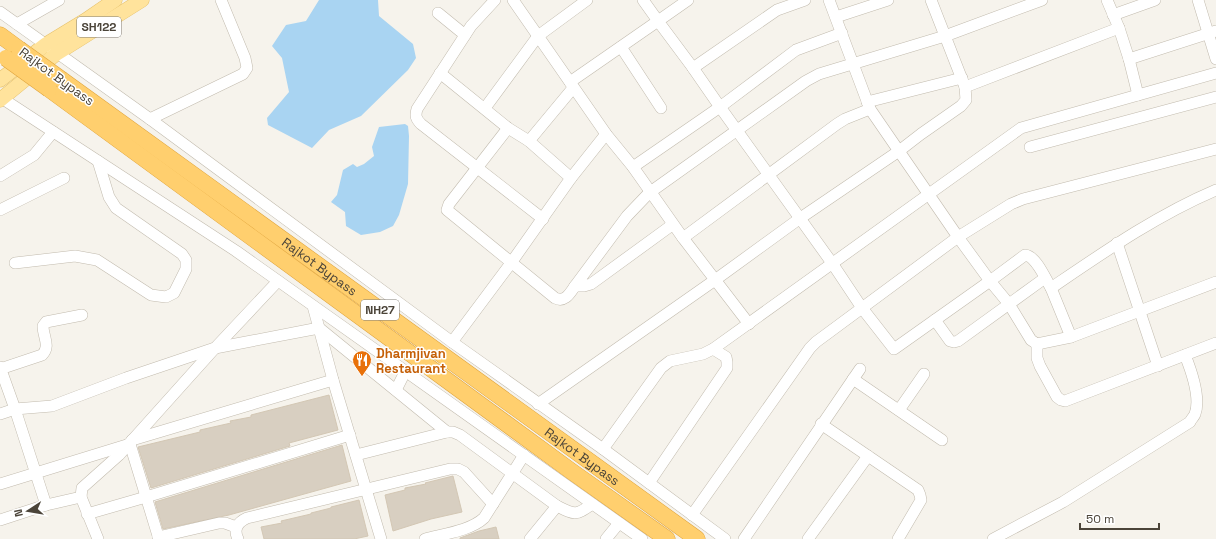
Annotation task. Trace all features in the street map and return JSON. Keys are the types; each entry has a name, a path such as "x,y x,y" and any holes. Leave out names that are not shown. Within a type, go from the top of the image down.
{"highway":[{"name":"Rajkot Bypass","path":"0,35 8,54 49,90 571,471 667,539"},
{"name":"Rajkot Bypass","path":"8,54 62,80 698,539"}],"main road":[{"name":"SH122","path":"45,45 115,0"},
{"name":"SH122","path":"56,54 142,0"},
{"path":"0,80 45,45"},
{"path":"1,98 56,54"}],"street":[{"path":"17,24 59,0"},
{"path":"150,120 243,74 247,68 245,58 221,0"},
{"path":"495,0 471,26 416,109 415,115 417,120 543,219"},
{"path":"513,0 606,134 632,167 672,224 749,324"},
{"path":"485,108 538,36 587,0"},
{"path":"644,0 799,219 832,263 862,308 894,349 1025,255 1030,256 1034,260 1048,283 1071,337"},
{"path":"529,141 572,85 620,47 688,0"},
{"path":"693,68 775,5 805,0"},
{"path":"830,0 868,106 958,237 1009,304 1031,340 1037,344 1071,337 1216,282"},
{"path":"836,17 888,0"},
{"path":"538,404 961,106 966,100 964,83 931,0"},
{"path":"508,128 449,204 447,210 511,263 559,300 563,300 567,297 627,216 650,193 812,77 945,36 1042,0"},
{"path":"1107,0 1119,28 1138,95"},
{"path":"1113,15 1155,0"},
{"path":"1198,0 1212,32 1216,59"},
{"path":"0,12 56,54 150,120 452,342 603,449 726,539"},
{"path":"438,13 465,35"},
{"path":"683,238 837,124 868,106 964,83 1119,28"},
{"path":"1129,59 1212,32"},
{"path":"632,167 720,108 796,50 842,33"},
{"path":"620,47 661,108"},
{"path":"603,449 661,368 670,361 703,354 713,349 1022,128 1216,72"},
{"path":"440,73 508,128 529,141 571,178"},
{"path":"1030,147 1216,97"},
{"path":"1,98 236,251 642,539"},
{"path":"0,176 34,155 53,132"},
{"path":"452,342 543,219 571,178 606,134"},
{"path":"692,515 810,348 958,237 1017,201 1216,149"},
{"path":"15,263 75,256 88,258 97,260 151,295 166,297 174,293 186,269 186,260 182,254 116,208 109,196 98,161"},
{"path":"0,210 64,178"},
{"path":"935,320 950,340 954,342 958,341 1009,304 1192,201 1216,190"},
{"path":"575,286 591,284 672,224"},
{"path":"1117,243 1158,366"},
{"path":"98,539 80,497 82,488 119,455 215,348 278,281"},
{"path":"314,306 333,380 381,539"},
{"path":"46,505 0,368 42,355 46,351 47,346 43,326 46,322 82,315"},
{"path":"0,414 15,409 52,406 126,378 215,348 319,328 447,432"},
{"path":"1037,344 1037,358 1040,366 1057,397 1065,401 1158,366 1216,342"},
{"path":"649,483 727,368 726,357 713,349"},
{"path":"993,539 1063,502 1190,422 1195,414 1195,384 1185,355"},
{"path":"744,539 821,424 860,369"},
{"path":"396,390 406,372"},
{"path":"899,410 924,374"},
{"path":"853,379 942,440"},
{"path":"0,484 333,380"},
{"path":"821,424 918,490 921,500 898,539"},
{"path":"356,455 447,432 453,432 460,435 557,506 569,512 576,513 582,512 592,504"},
{"path":"88,514 350,436"},
{"path":"131,442 159,538 219,523 225,523 236,527"},
{"path":"425,539 471,527 484,518 524,455"},
{"path":"808,539 868,456"},
{"path":"238,539 236,535 236,527 241,521 247,518 450,469 458,469 464,472 493,504"},
{"path":"0,520 46,505 80,497"},
{"path":"530,539 557,506"},
{"path":"606,539 619,523"}],"water":[{"path":"319,0 378,0 379,16 413,44 416,58 408,70 361,116 329,130 312,148 268,125 267,118 289,92 282,58 272,46 286,25 306,21"},
{"path":"405,124 408,126 409,136 408,184 399,215 393,226 380,232 361,235 346,226 345,212 331,202 337,195 343,170 353,164 357,167 364,164 374,156 372,147 379,127"}],"building":[{"path":"329,395 338,430 289,443 290,446 151,488 138,447 200,432 200,430 231,423 230,421 251,417 251,415"},
{"path":"342,445 351,481 229,515 163,529 155,502"},
{"path":"453,476 462,512 431,519 393,531 385,495 405,490 405,488 426,484 425,483"},
{"path":"359,500 368,536 354,539 264,539 261,527 282,523 281,521"},
{"path":"496,527 499,539 460,539 479,531"}],"place":[{"name":"Dharmjivan Restaurant","path":"362,377"}]}
